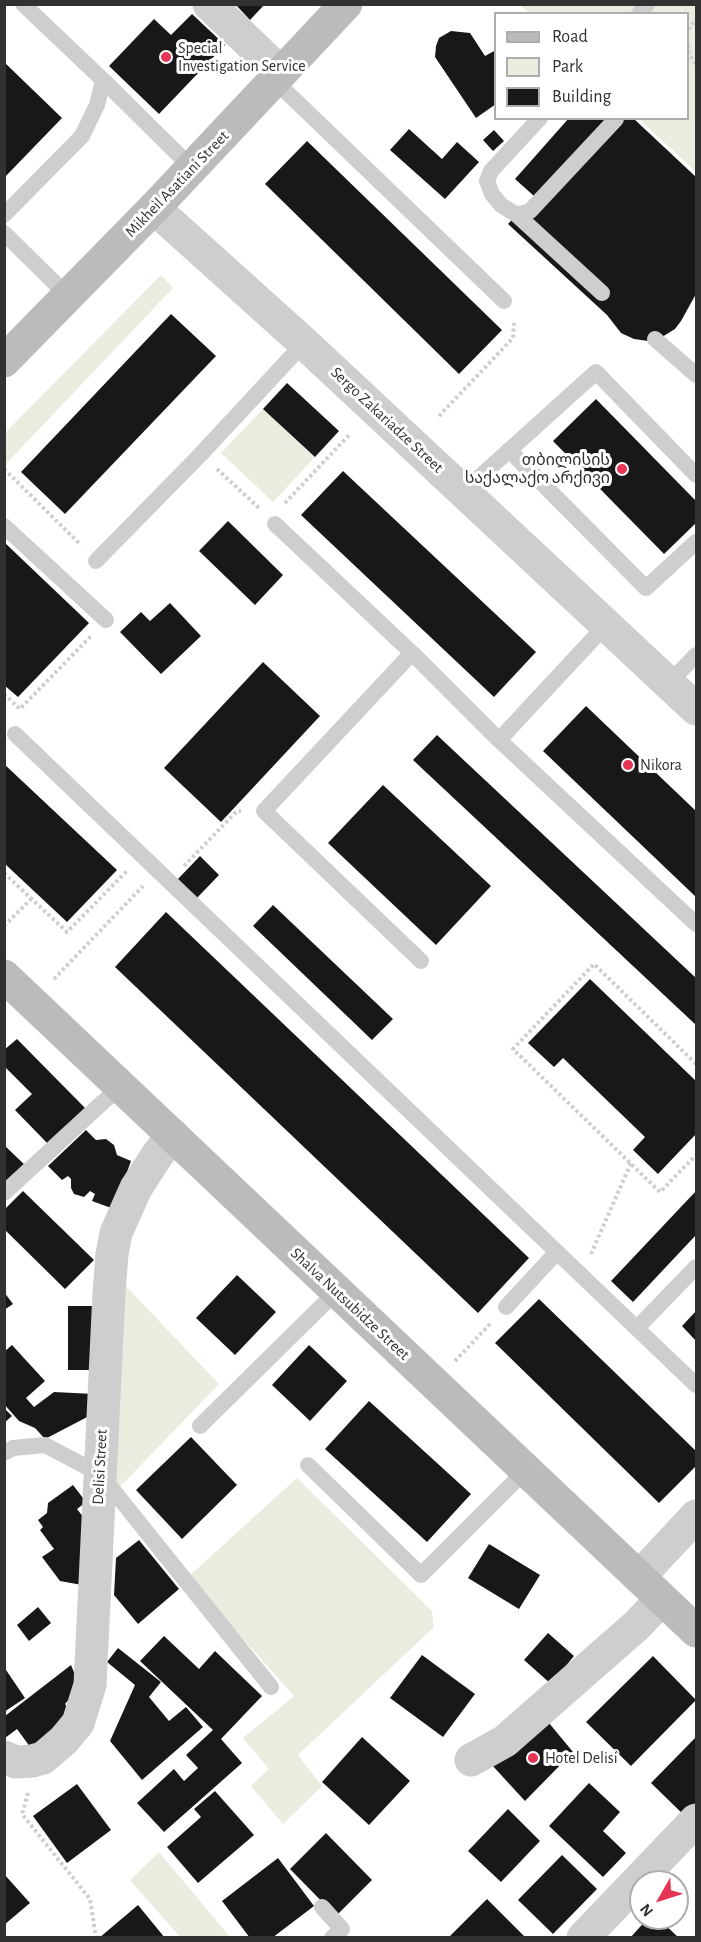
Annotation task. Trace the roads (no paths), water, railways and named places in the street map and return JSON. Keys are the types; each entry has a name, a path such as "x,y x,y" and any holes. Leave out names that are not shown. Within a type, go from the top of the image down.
{"main road":[{"name":"Mikheil Asatiani Street","path":"4,361 154,208 346,4"},
{"name":"Shalva Nutsubidze Street","path":"4,976 696,1631"}],"street":[{"path":"209,4 278,77"},
{"name":"Sergo Zakariadze Street","path":"154,208 304,343 696,709"},
{"name":"Delisi Street","path":"4,1758 16,1762 43,1758 64,1740 78,1723 90,1685 109,1293 116,1233 136,1188 173,1136"},
{"path":"471,1760 505,1741 636,1626 650,1588 696,1516"},
{"path":"583,1938 696,1820"}],"lane":[{"path":"23,4 192,168"},
{"path":"278,77 504,301"},
{"path":"4,215 82,136 97,105 102,80"},
{"path":"538,120 491,171 487,182 492,194 501,205 517,215 602,293"},
{"path":"517,215 530,212 615,120"},
{"path":"4,233 68,296"},
{"path":"656,339 696,375"},
{"path":"96,561 201,454 304,343"},
{"path":"463,492 596,372 696,475"},
{"path":"509,450 646,588 696,542"},
{"path":"272,522 499,740 696,924"},
{"path":"4,526 106,620"},
{"path":"499,740 606,625"},
{"path":"412,654 264,811 421,961"},
{"path":"669,683 696,655"},
{"path":"15,734 696,1385"},
{"path":"4,1193 122,1087"},
{"path":"506,1307 557,1252"},
{"path":"637,1328 696,1267"},
{"path":"200,1426 337,1291"},
{"path":"4,1453 13,1448 45,1445 100,1474 271,1687"},
{"path":"308,1465 421,1575 526,1470"},
{"path":"322,1908 342,1929 332,1938"}],"place":[{"name":"Special Investigation Service","path":"166,57"},
{"name":"თბილისის საქალაქო არქივი","path":"622,469"},
{"name":"Nikora","path":"628,765"},
{"name":"Hotel Delisi","path":"533,1758"}]}
